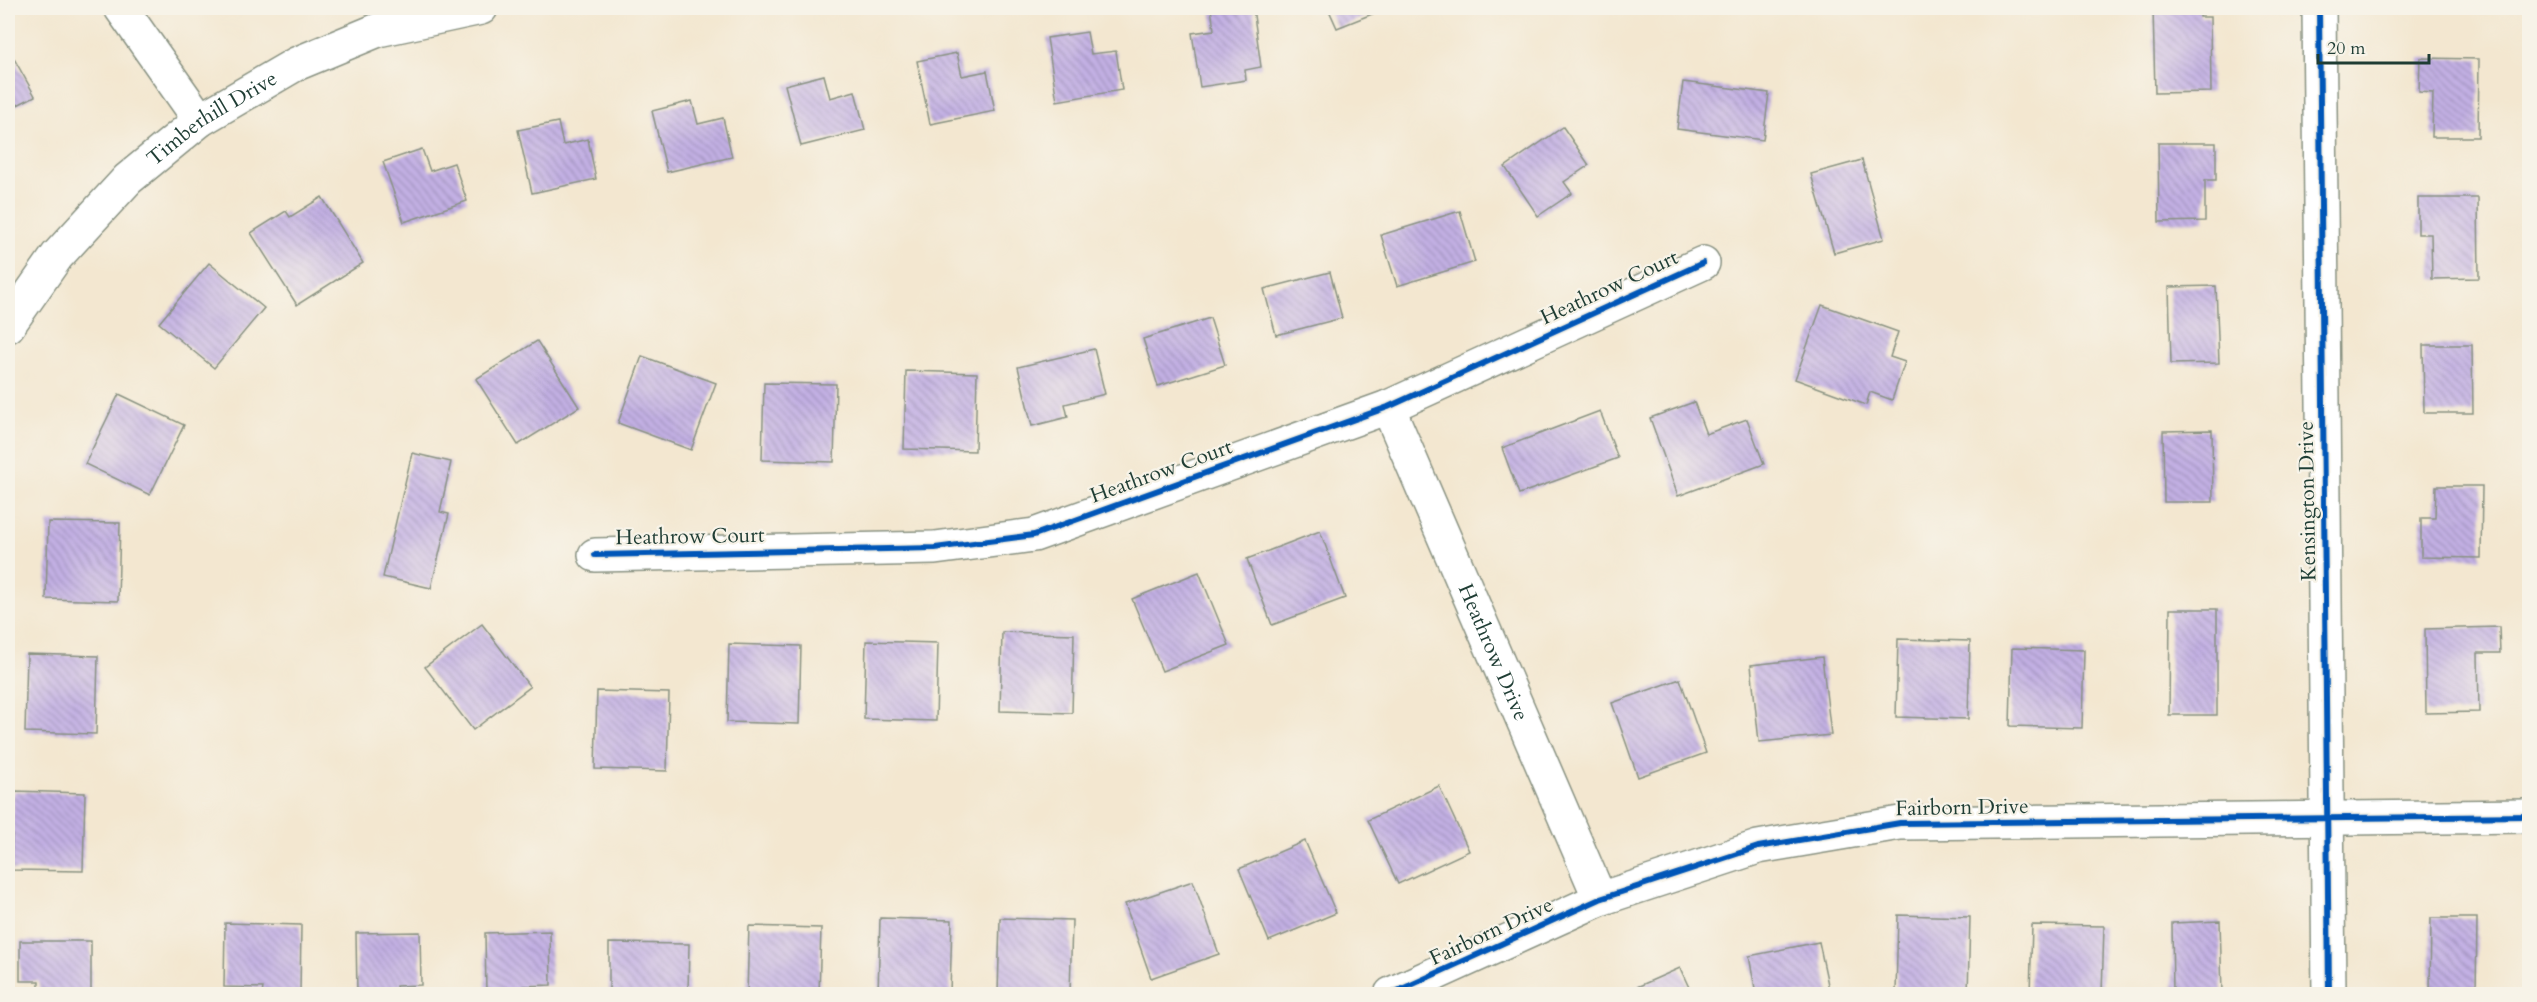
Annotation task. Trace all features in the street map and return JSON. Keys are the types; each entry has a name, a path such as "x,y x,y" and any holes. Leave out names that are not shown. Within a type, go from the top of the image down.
{"street":[{"path":"121,8 200,120"},
{"name":"Timberhill Drive","path":"8,326 57,256 128,179 200,120 296,64 378,30 481,8"},
{"name":"Kensington Drive","path":"2319,8 2328,994"},
{"name":"Heathrow Court","path":"595,555 935,548 1034,535 1388,407 1703,263"},
{"name":"Heathrow Drive","path":"1388,407 1600,899"},
{"name":"Fairborn Drive","path":"1391,994 1600,899 1758,847 1900,823 2529,816"}],"building":[{"path":"1211,8 1253,8 1261,67 1245,70 1246,80 1200,87 1192,33 1214,30"},
{"path":"1328,8 1387,8 1337,28"},
{"path":"2153,8 2200,8 2200,17 2210,17 2211,92 2155,93"},
{"path":"2420,8 2459,8 2459,9 2420,10"},
{"path":"1087,32 1091,54 1116,51 1122,90 1057,101 1047,38"},
{"path":"8,48 35,96 8,110"},
{"path":"957,53 962,76 987,71 995,111 930,124 917,61"},
{"path":"2420,58 2479,59 2478,137 2432,137 2433,93 2419,92"},
{"path":"824,75 830,98 855,91 865,130 801,146 785,85"},
{"path":"1683,82 1769,93 1763,140 1677,129"},
{"path":"692,101 698,124 723,118 732,157 667,172 652,111"},
{"path":"558,122 563,145 588,139 596,179 532,193 518,130"},
{"path":"1563,127 1589,165 1564,182 1572,193 1538,216 1505,167"},
{"path":"2158,143 2216,143 2216,180 2205,180 2205,221 2159,222"},
{"path":"422,149 430,171 454,163 467,201 404,222 383,162"},
{"path":"1862,160 1884,239 1834,253 1811,174"},
{"path":"322,197 363,263 297,305 251,233 286,211 290,217"},
{"path":"2418,198 2478,198 2479,278 2432,279 2431,234 2418,234"},
{"path":"1460,211 1475,262 1397,286 1381,235"},
{"path":"209,263 264,308 214,368 159,323"},
{"path":"1330,272 1342,318 1276,335 1264,289"},
{"path":"2216,286 2219,363 2171,364 2169,287"},
{"path":"1822,305 1898,332 1890,357 1905,362 1892,400 1870,392 1866,405 1795,379"},
{"path":"1210,318 1225,365 1158,386 1143,339"},
{"path":"537,341 579,407 518,445 476,379"},
{"path":"2423,345 2472,345 2473,413 2424,413"},
{"path":"1094,349 1105,394 1065,404 1068,417 1032,426 1018,367"},
{"path":"642,356 716,383 691,450 618,423"},
{"path":"906,371 977,373 975,451 904,449"},
{"path":"764,383 836,384 834,462 762,460"},
{"path":"119,394 184,425 150,495 85,464"},
{"path":"1694,402 1706,434 1747,419 1764,464 1678,496 1650,418"},
{"path":"1600,411 1618,458 1519,494 1502,448"},
{"path":"2212,430 2213,502 2164,502 2163,431"},
{"path":"412,453 451,462 440,512 449,514 431,588 383,577"},
{"path":"2436,486 2482,486 2481,558 2421,557 2421,518 2435,518"},
{"path":"48,522 120,523 118,601 46,599"},
{"path":"1320,531 1345,598 1272,625 1247,559"},
{"path":"1199,572 1229,645 1162,671 1132,599"},
{"path":"2170,609 2217,609 2217,715 2169,715"},
{"path":"482,624 530,687 473,730 425,667"},
{"path":"2499,627 2500,653 2478,653 2479,712 2426,713 2425,629"},
{"path":"1002,632 1074,634 1072,713 1000,711"},
{"path":"1898,639 1970,641 1968,719 1896,717"},
{"path":"866,641 938,643 936,721 864,719"},
{"path":"729,644 801,646 799,724 727,722"},
{"path":"2012,648 2084,650 2082,728 2010,726"},
{"path":"27,654 98,656 96,734 25,732"},
{"path":"1822,657 1831,735 1759,742 1751,665"},
{"path":"1680,679 1706,753 1638,777 1612,703"},
{"path":"597,691 669,693 667,771 595,769"},
{"path":"1439,786 1469,851 1398,884 1368,820"},
{"path":"13,791 85,793 83,871 11,870"},
{"path":"1305,841 1336,913 1269,941 1239,869"},
{"path":"1193,881 1219,954 1151,978 1125,904"},
{"path":"1898,915 1970,917 1968,994 1896,993"},
{"path":"880,918 952,920 950,994 878,994"},
{"path":"1000,918 1072,920 1070,994 998,994"},
{"path":"2431,918 2477,918 2476,994 2430,994"},
{"path":"2220,921 2222,994 2173,994 2172,923"},
{"path":"225,923 301,925 300,994 262,994 263,988 224,987"},
{"path":"2032,925 2104,926 2102,994 2030,994"},
{"path":"749,926 821,928 819,994 747,994"},
{"path":"550,931 551,985 524,986 524,994 486,994 485,933"},
{"path":"420,932 421,985 396,986 397,994 357,994 356,933"},
{"path":"20,941 91,941 91,994 39,994 39,981 20,981"},
{"path":"1819,942 1830,994 1756,994 1749,956"},
{"path":"609,943 689,944 688,993 609,994"},
{"path":"1680,968 1692,994 1621,994"}],"cycle path":[{"path":"2319,8 2329,994"},
{"path":"595,555 935,548 1034,535 1388,407 1703,263"},
{"path":"1391,994 1600,899 1758,847 1900,823 2530,816"}]}
